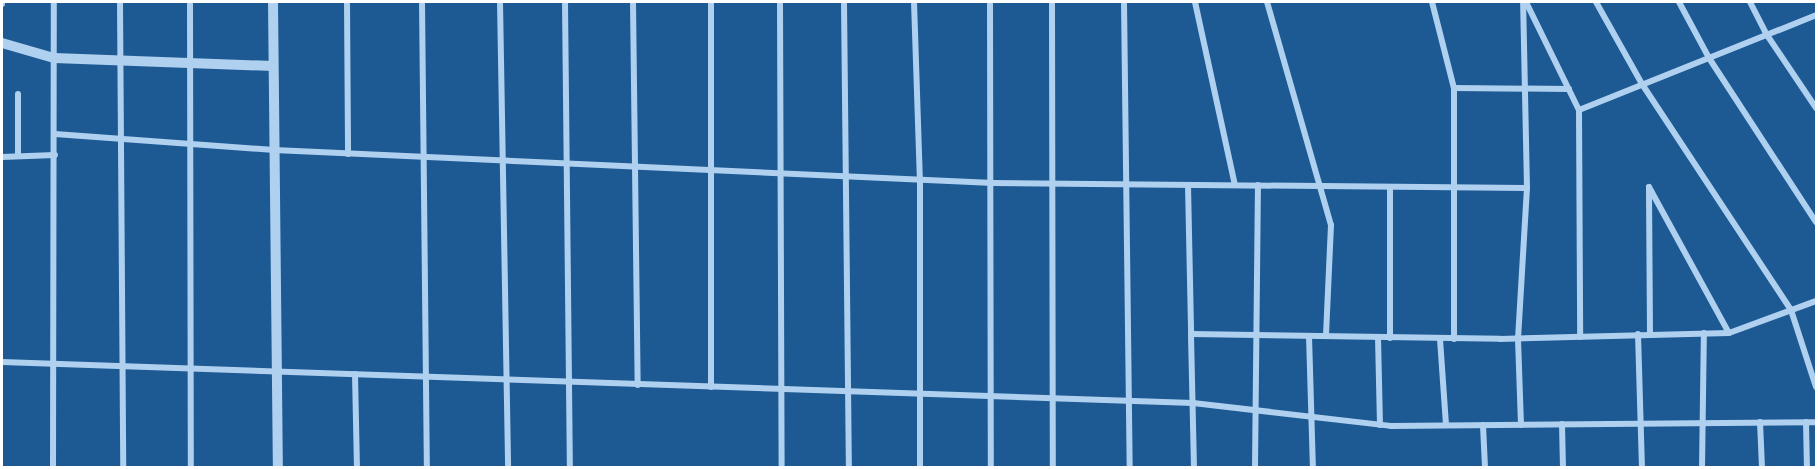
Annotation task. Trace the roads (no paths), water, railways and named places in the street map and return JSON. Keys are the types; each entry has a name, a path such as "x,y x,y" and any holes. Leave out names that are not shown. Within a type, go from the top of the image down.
{"street":[{"path":"53,468 56,364 54,2"},
{"path":"120,2 123,468"},
{"path":"190,2 191,468"},
{"path":"273,2 278,468"},
{"path":"347,2 348,154"},
{"path":"422,2 427,468"},
{"path":"500,2 508,468"},
{"path":"565,2 570,468"},
{"path":"633,2 638,386"},
{"path":"711,2 711,387"},
{"path":"780,2 782,468"},
{"path":"844,2 849,468"},
{"path":"914,2 920,180 921,468"},
{"path":"990,2 993,183 991,468"},
{"path":"1052,2 1053,468"},
{"path":"1124,2 1132,401 1130,468"},
{"path":"1195,2 1235,185"},
{"path":"1267,2 1331,225 1326,336"},
{"path":"1431,2 1454,88 1457,187 1454,339"},
{"path":"1521,425 1518,339 1527,188 1525,2"},
{"path":"1525,2 1579,110 1580,337"},
{"path":"1596,2 1642,84 1791,310 1816,387"},
{"path":"1679,2 1709,58 1816,222"},
{"path":"1750,2 1767,35 1816,108"},
{"path":"1579,110 1816,15"},
{"path":"2,43 54,58 273,66"},
{"path":"1454,88 1569,89"},
{"path":"18,94 18,156"},
{"path":"55,135 348,154 502,159 565,164 993,183 1527,188"},
{"path":"2,157 55,155"},
{"path":"1188,185 1194,468"},
{"path":"1255,468 1253,335 1258,185"},
{"path":"1390,187 1390,338"},
{"path":"1650,334 1649,187 1729,333"},
{"path":"1191,334 1518,339 1729,333 1816,301"},
{"path":"1702,468 1704,333"},
{"path":"1638,334 1642,468"},
{"path":"1309,336 1313,468"},
{"path":"1378,337 1380,425"},
{"path":"1440,339 1446,425"},
{"path":"2,362 277,370 569,384 1193,403 1380,425 1816,422"},
{"path":"355,374 357,468"},
{"path":"1760,422 1762,468"},
{"path":"1806,422 1807,468"},
{"path":"1562,424 1563,468"},
{"path":"1483,425 1485,468"}]}
